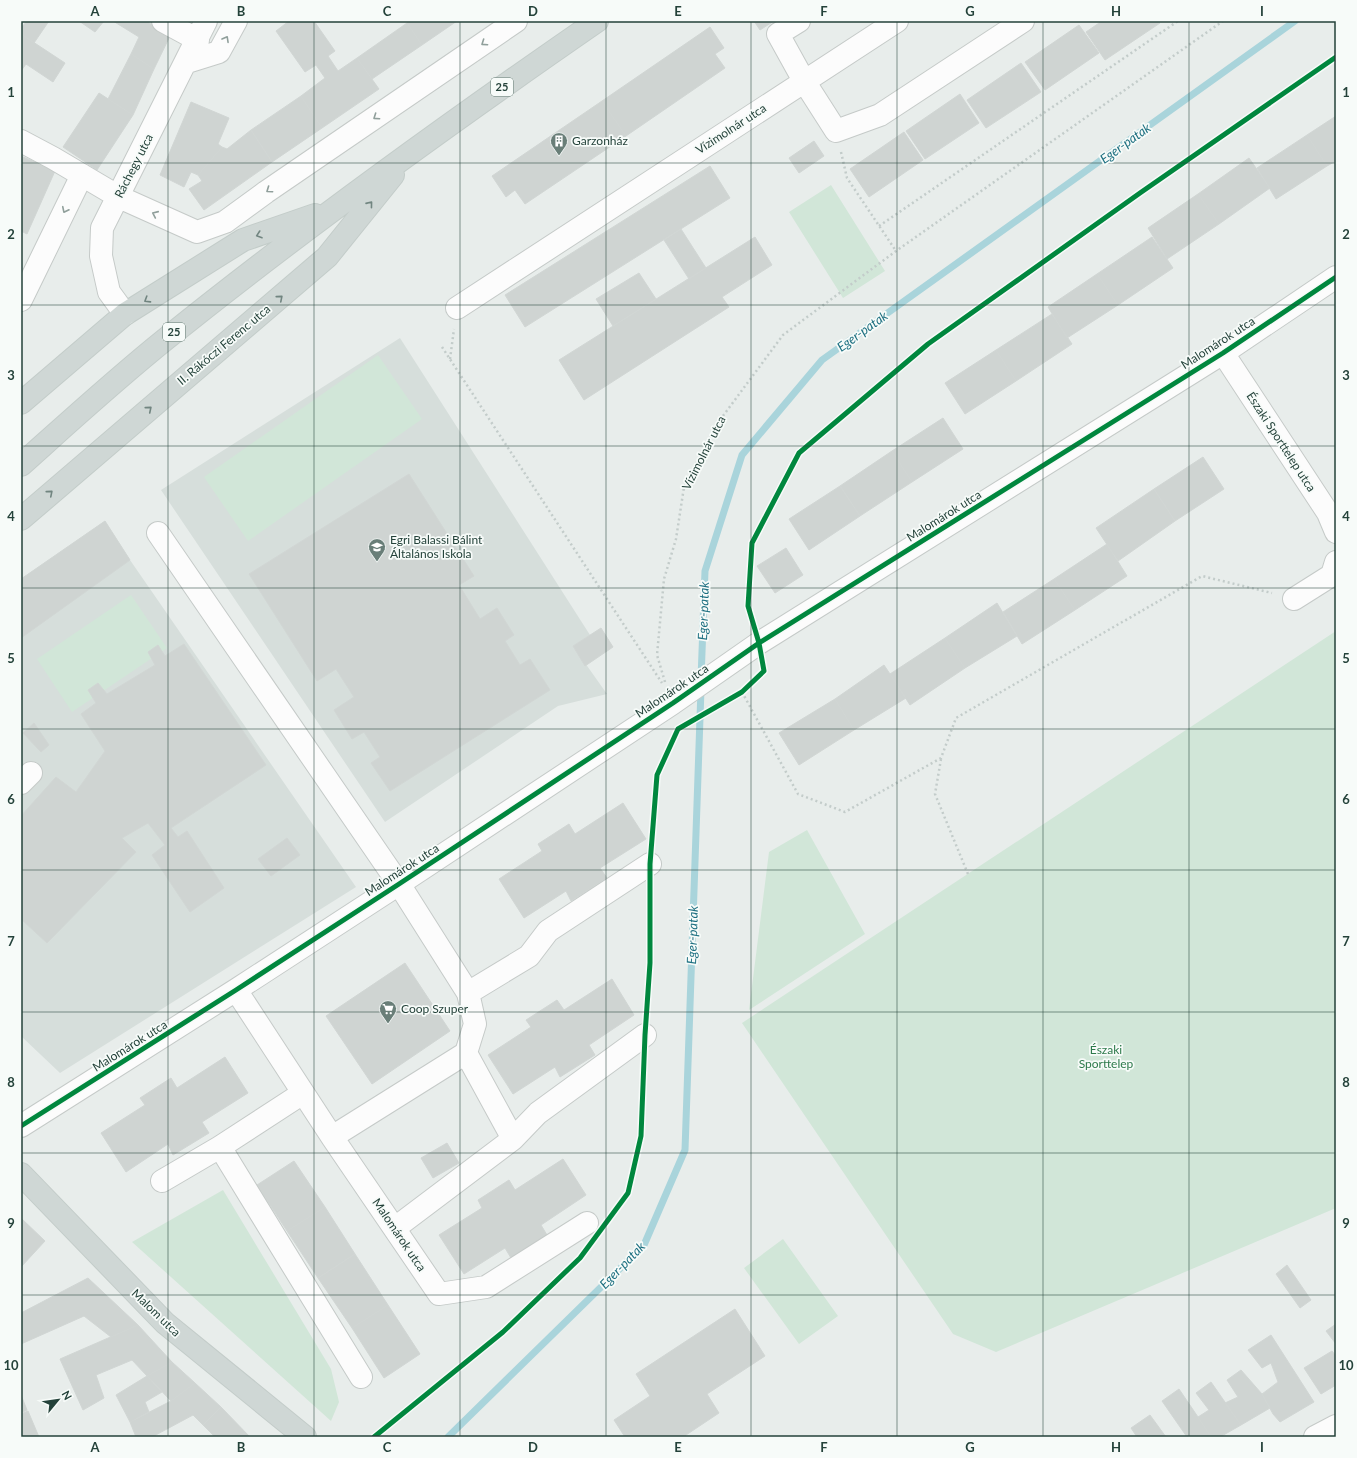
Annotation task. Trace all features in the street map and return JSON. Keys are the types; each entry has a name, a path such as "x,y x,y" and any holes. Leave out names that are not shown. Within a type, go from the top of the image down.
{"main road":[{"name":"II. Rákóczi Ferenc utca","path":"21,465 102,392 166,338 234,285 373,179 597,21"},
{"name":"II. Rákóczi Ferenc utca","path":"21,519 327,257 409,154"},
{"name":"II. Rákóczi Ferenc utca","path":"21,403 125,314 244,240 335,208"},
{"name":"Malom utca","path":"24,1182 165,1323 305,1437"}],"street":[{"path":"163,21 202,30"},
{"path":"187,62 218,52 236,21"},
{"path":"21,142 53,158 119,197 197,232 224,222 516,21"},
{"path":"798,21 778,34 804,81 836,131 880,115 1023,21"},
{"name":"Vízimolnár utca","path":"457,308 897,21"},
{"name":"Ráchegy utca","path":"125,314 109,292 101,256 102,228 202,30"},
{"path":"21,300 82,175"},
{"name":"Malomárok utca","path":"21,1126 236,990 399,884 670,697 755,647 1223,353 1336,277"},
{"name":"Északi Sporttelep utca","path":"1223,353 1328,514 1336,532"},
{"path":"158,533 399,884"},
{"path":"1294,599 1332,575 1336,563"},
{"path":"468,993 530,956 548,931 650,864"},
{"name":"Malomárok utca","path":"399,884 468,993 475,1024 466,1053"},
{"name":"Malomárok utca","path":"236,990 332,1137 439,1294 486,1287 587,1223"},
{"path":"395,1228 513,1139 538,1113 645,1035"},
{"path":"332,1137 466,1053 513,1139"},
{"path":"162,1181 220,1147 304,1093"},
{"path":"220,1147 361,1377"},
{"path":"1315,1437 1336,1426"}],"path":[{"path":"879,226 1178,21"},
{"path":"836,131 847,178 896,251"},
{"path":"450,359 457,308"},
{"path":"442,347 670,697"},
{"path":"968,874 935,794 941,758 956,718 1202,576 1294,599"},
{"path":"736,696 748,687"},
{"path":"742,692 798,794 846,812 941,758"}],"shaded area":[{"name":"Egri Balassi Bálint Általános Iskola","path":"400,338 590,635 573,646 607,694 558,706 385,822 161,490"},
{"path":"105,521 130,560 356,887 60,1073 21,1036 21,579"}],"green space":[{"path":"831,185 885,271 843,298 789,212"},
{"path":"378,355 422,419 248,541 204,477"},
{"path":"131,595 167,648 72,712 37,659"},
{"name":"Északi Sporttelep","path":"1336,631 1336,1208 996,1352 953,1334 742,1023"},
{"path":"807,830 865,934 749,1010 769,852"},
{"path":"223,1190 331,1369 339,1402 331,1421 132,1242"},
{"path":"783,1239 838,1316 799,1344 744,1268"}],"building":[{"path":"27,21 49,21 34,43 21,34 21,28"},
{"path":"79,21 104,21 95,32"},
{"path":"113,21 146,21 170,36 154,69 131,54 139,37"},
{"path":"289,21 314,21 335,51 328,56 338,71 357,58 379,89 322,128 301,96 325,78 316,65 305,72 276,31"},
{"path":"410,21 457,21 422,45 407,23"},
{"path":"754,21 774,21 760,30"},
{"path":"1102,21 1158,21 1160,23 1105,60 1086,32"},
{"path":"407,23 422,45 372,79 357,58"},
{"path":"1079,25 1099,53 1045,90 1025,62"},
{"name":"Garzonház","path":"710,27 724,48 715,54 725,68 626,136 602,101"},
{"path":"21,34 65,63 53,82 26,64 21,71"},
{"path":"131,54 154,69 133,115 108,99"},
{"path":"1021,63 1041,92 986,128 967,100"},
{"path":"99,93 133,115 97,170 63,147"},
{"path":"960,94 979,123 925,159 906,131"},
{"path":"301,96 322,128 272,162 251,130"},
{"name":"Garzonház","path":"602,101 626,136 525,204 515,190 506,197 492,176"},
{"path":"191,102 229,118 218,144 222,147 198,175 191,172 184,187 160,175"},
{"path":"1336,116 1336,161 1327,166 1307,135"},
{"path":"251,130 272,162 204,210 189,189 202,181 198,175 222,147 227,149"},
{"path":"904,132 923,160 869,197 850,169"},
{"path":"1307,135 1327,166 1276,199 1257,168"},
{"path":"814,141 824,156 799,173 789,158"},
{"path":"21,156 55,171 27,234 21,231"},
{"path":"1249,158 1270,188 1219,224 1198,194"},
{"path":"710,166 730,198 525,327 505,295"},
{"path":"1198,194 1219,224 1167,259 1148,228"},
{"path":"681,229 706,268 689,279 664,240"},
{"path":"755,237 772,265 722,297 729,307 584,400 559,360"},
{"path":"1152,237 1173,268 1118,305 1097,274"},
{"path":"639,273 656,299 613,326 596,299"},
{"path":"1097,274 1118,305 1067,338 1048,307"},
{"path":"1052,314 1072,344 1016,381 996,350"},
{"path":"996,350 1016,381 965,414 945,383"},
{"path":"943,418 963,449 912,482 892,451"},
{"path":"892,451 912,482 860,516 840,486"},
{"path":"1203,457 1224,489 1175,521 1154,489"},
{"path":"409,474 474,576 459,585 480,619 497,608 514,635 505,641 520,665 530,659 550,690 390,791 371,763 380,757 364,732 352,739 334,710 354,697 336,669 317,681 249,574"},
{"path":"840,486 860,516 809,550 789,519"},
{"path":"1154,489 1175,521 1118,561 1096,528"},
{"path":"105,521 130,560 21,638 21,579"},
{"path":"1107,544 1127,576 1075,610 1054,579"},
{"path":"786,548 803,575 775,593 757,566"},
{"path":"1054,579 1075,610 1022,644 1003,612"},
{"path":"997,603 1017,636 965,668 945,638"},
{"path":"601,628 613,647 585,666 573,646"},
{"path":"945,638 965,668 910,705 890,674"},
{"path":"184,644 266,765 171,828 178,837 187,831 224,888 190,912 152,855 165,845 148,823 122,838 136,852 47,943 21,919 21,816 56,777 76,792 105,751 81,714 96,703 88,690 98,683 107,694 155,665 148,652 158,645 165,656"},
{"path":"884,665 906,698 854,730 835,699"},
{"path":"835,699 854,730 799,765 779,733"},
{"path":"34,723 49,745 41,752 23,733"},
{"path":"623,803 646,839 600,868 607,878 571,901 566,891 524,918 499,879 542,851 538,844 569,824 575,834"},
{"path":"287,838 300,855 271,876 258,859"},
{"name":"Coop Szuper","path":"405,963 450,1031 372,1084 326,1016"},
{"path":"612,979 634,1015 589,1045 595,1055 560,1077 555,1067 513,1094 488,1055 531,1027 526,1020 557,1000 564,1010"},
{"path":"225,1057 248,1093 202,1122 209,1133 173,1155 168,1144 126,1172 101,1133 145,1105 140,1098 171,1078 177,1088"},
{"path":"447,1143 459,1163 433,1178 421,1158"},
{"path":"563,1159 586,1195 541,1225 547,1235 511,1258 505,1248 464,1274 439,1235 482,1208 478,1200 509,1180 515,1190"},
{"path":"294,1161 325,1207 287,1231 257,1185"},
{"path":"325,1207 355,1254 318,1278 287,1231"},
{"path":"22,1219 45,1241 21,1267 21,1220"},
{"path":"355,1254 388,1305 352,1328 318,1278"},
{"path":"1287,1265 1311,1300 1300,1308 1276,1274"},
{"path":"88,1278 138,1325 111,1337 84,1316 21,1344 21,1313"},
{"path":"388,1305 420,1354 384,1378 352,1328"},
{"path":"735,1309 765,1356 707,1394 719,1413 683,1437 625,1437 614,1420 650,1396 636,1374"},
{"path":"1336,1324 1336,1344 1326,1331"},
{"path":"138,1325 172,1362 147,1376 132,1360 96,1375 104,1398 83,1410 60,1359"},
{"path":"1271,1335 1314,1402 1280,1422 1273,1414 1262,1394 1278,1382 1271,1363 1262,1368 1248,1350"},
{"path":"1332,1351 1336,1356 1336,1385 1321,1394 1304,1368"},
{"path":"172,1362 195,1383 171,1401 147,1376"},
{"path":"1241,1370 1262,1394 1270,1408 1241,1425 1225,1403 1238,1397 1227,1380"},
{"path":"147,1376 162,1392 145,1402 149,1412 130,1422 116,1395"},
{"path":"1211,1382 1241,1425 1220,1437 1211,1437 1198,1417 1209,1410 1196,1393"},
{"path":"195,1383 221,1407 203,1425 193,1415 152,1437 136,1437 130,1422 171,1401"},
{"path":"1179,1389 1211,1437 1187,1437 1162,1401"},
{"path":"21,1395 27,1410 21,1413"},
{"path":"221,1407 250,1437 215,1437 203,1425"},
{"path":"28,1411 39,1437 21,1437 21,1414"},
{"path":"1150,1415 1166,1437 1137,1437 1131,1428"}],"waterway":[{"name":"Eger-patak","path":"701,679 705,571 742,455 822,360 1295,21"},
{"name":"Eger-patak","path":"448,1437 644,1245 685,1150 701,689"}],"cycle path":[{"path":"374,1437 503,1332 580,1258 628,1193 641,1136 645,1035 650,963 650,864 657,775 678,729 742,692 764,671 759,643 748,606 752,543 799,453 928,344 1140,193 1336,57"},
{"path":"21,1126 236,990 399,884 673,703 759,643 1223,353 1336,277"}],"place":[{"name":"Garzonház","path":"559,156"},
{"name":"Egri Balassi Bálint Általános Iskola","path":"377,562"},
{"name":"Coop Szuper","path":"388,1024"}]}
